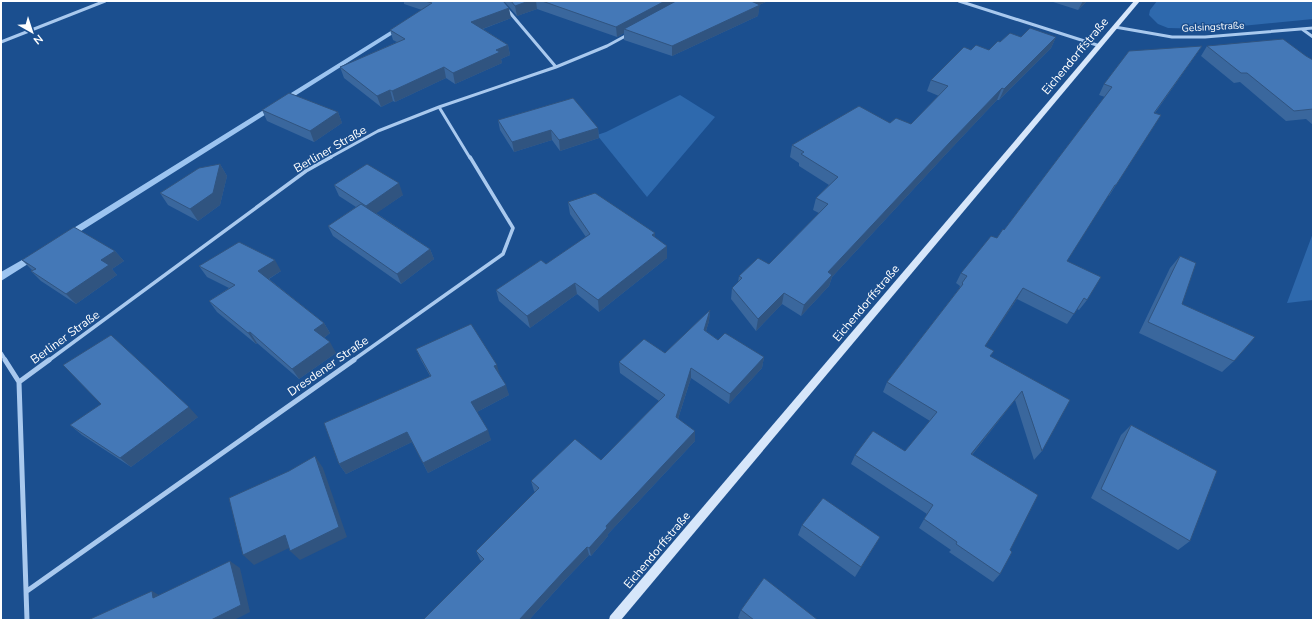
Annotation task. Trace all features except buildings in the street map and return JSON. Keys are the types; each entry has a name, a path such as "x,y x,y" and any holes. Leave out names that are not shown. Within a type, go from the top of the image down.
{"street":[{"path":"1,42 105,1"},
{"path":"500,1 556,67"},
{"path":"959,1 1100,46"},
{"name":"Eichendorffstraße","path":"614,620 1100,46 1136,1"},
{"name":"Gelsingstraße","path":"1115,27 1172,37 1205,37 1313,28"},
{"path":"1302,29 1313,37"},
{"name":"Berliner Straße","path":"19,382 306,171 378,131 439,107 556,67 607,46 634,31"},
{"name":"Dresdener Straße","path":"27,591 503,254 513,228 439,107"},
{"path":"1,353 19,382 27,620"}],"shaded area":[{"path":"1157,1 1313,1 1313,19 1211,29 1168,28 1158,24 1149,15 1150,10"},
{"path":"680,95 715,117 647,197 597,135 606,132"},
{"path":"1313,233 1313,300 1287,303"}],"waterway":[{"path":"67,236 402,26"},
{"path":"1,277 36,255"}]}
